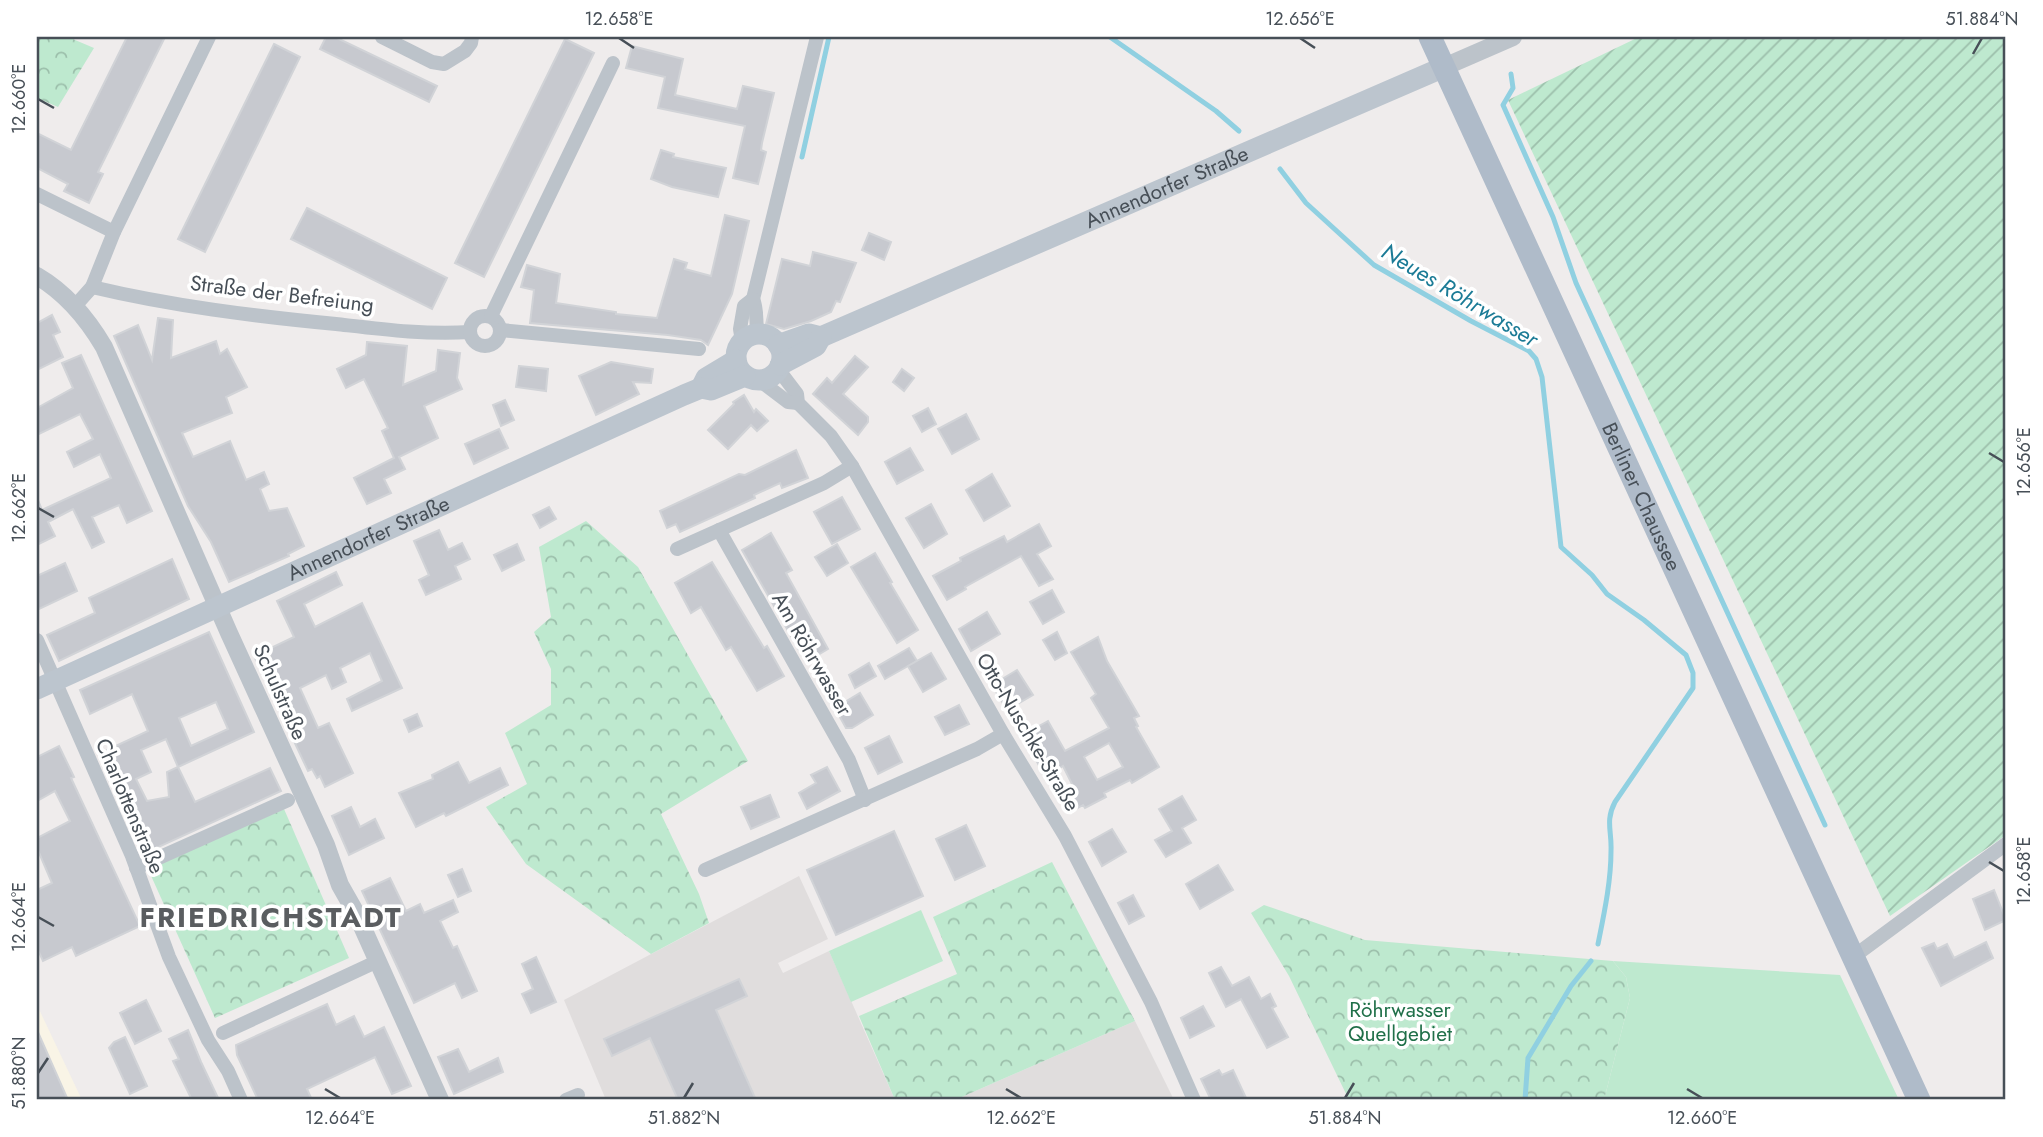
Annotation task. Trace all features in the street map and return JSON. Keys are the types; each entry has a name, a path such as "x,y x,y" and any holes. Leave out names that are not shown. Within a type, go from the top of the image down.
{"main road":[{"name":"Berliner Chaussee","path":"1430,37 1919,1100"},
{"name":"Annendorfer Straße","path":"46,685 702,388 706,378 748,358 772,376 779,359 816,346 821,337 1444,66"},
{"path":"748,358 769,337 779,359"}],"street":[{"path":"37,276 75,306 92,287 114,232 209,37"},
{"path":"382,37 432,62 444,64 465,51 472,37"},
{"path":"748,358 757,307 753,299 817,37"},
{"name":"Annendorfer Straße","path":"1444,66 1513,37"},
{"path":"491,316 613,62"},
{"path":"37,194 114,232"},
{"name":"Straße der Befreiung","path":"92,287 227,313 429,333 470,332"},
{"name":"Schulstraße","path":"75,306 104,346 218,608 326,845 340,884 378,961 440,1100"},
{"path":"491,316 498,321 500,330 498,339 486,346 473,341 470,332 476,318 491,316"},
{"path":"500,330 699,349"},
{"name":"Otto-Nuschke-Straße","path":"748,358 788,402 799,403"},
{"name":"Otto-Nuschke-Straße","path":"779,359 799,403 831,436 852,466 1003,734 1059,825 1151,1002 1194,1100"},
{"path":"677,549 824,483 852,466"},
{"name":"Am Röhrwasser","path":"719,530 849,760 865,800"},
{"name":"Charlottenstraße","path":"37,640 46,685 136,868 169,957 208,1040 228,1071 241,1100"},
{"path":"705,870 977,749 1003,734"},
{"path":"136,868 288,800"},
{"path":"1853,957 2006,844"},
{"path":"223,1033 378,961"}],"shaded area":[{"path":"799,876 828,939 778,963 783,973 829,951 895,1100 606,1100 564,1000"},
{"path":"37,1005 82,1100 37,1100"},
{"path":"1135,1021 1174,1100 955,1100 1037,1064"}],"green space":[{"path":"37,37 68,37 94,48 58,107 37,98"},
{"path":"1639,37 2006,37 2006,835 1890,916 1508,100"},
{"path":"586,521 638,567 748,761 661,814 699,894 709,923 651,954 526,864 486,807 527,784 505,733 551,705 551,669 534,632 551,617 539,547"},
{"path":"284,809 349,958 215,1018 148,869"},
{"path":"1052,862 1135,1021 955,1100 895,1100 859,1016 957,974 933,917"},
{"name":"Röhrwasser Quellgebiet","path":"1264,905 1365,940 1613,961 1626,977 1630,998 1604,1100 1349,1100 1289,976 1251,913"},
{"path":"921,910 943,961 851,1002 829,951"},
{"path":"1613,961 1840,975 1899,1100 1604,1100 1630,998 1626,977"}],"building":[{"path":"127,37 165,37 98,172 103,174 89,203 64,191 68,184 37,168 37,133 71,150"},
{"path":"326,37 335,37 437,86 429,102 320,49"},
{"path":"565,39 594,53 484,277 455,263"},
{"path":"274,44 300,57 205,252 178,239"},
{"path":"632,46 683,59 675,95 737,109 743,86 774,93 762,143 761,150 766,152 758,184 733,178 745,126 658,108 665,77 626,68"},
{"path":"661,150 674,154 673,157 726,168 718,197 672,187 651,179"},
{"path":"307,208 447,278 432,309 291,239"},
{"path":"725,215 749,221 732,294 708,345 701,340 668,335 530,323 534,290 521,287 527,265 560,274 556,303 657,318 674,259 687,263 685,269 711,276"},
{"path":"869,233 891,242 884,260 862,250"},
{"path":"813,252 856,263 840,302 836,301 831,312 811,321 784,329 766,324 782,259 810,266"},
{"path":"52,315 60,332 53,335 63,357 37,370 37,323"},
{"path":"158,318 173,320 171,358 216,341 220,354 227,349 247,387 226,397 232,413 182,433 193,457 230,441 246,480 264,472 269,484 260,489 269,511 287,508 304,546 288,554 289,556 229,582 211,542 188,506 114,336 138,325 152,360"},
{"path":"367,342 407,346 403,385 436,371 438,350 460,353 457,378 462,389 424,406 438,438 399,457 405,469 384,479 391,493 367,504 354,478 394,458 382,431 388,428 364,379 346,388 337,369 366,355"},
{"path":"81,355 152,511 127,523 119,505 92,517 104,542 92,548 73,509 48,522 55,536 37,545 37,498 42,510 111,478 100,454 74,467 67,452 93,439 80,414 37,435 37,408 73,388 62,363"},
{"path":"855,356 868,367 843,394 868,417 868,422 858,435 813,394 827,378 832,383"},
{"path":"611,362 653,369 651,383 633,382 639,394 596,415 579,376"},
{"path":"519,366 548,369 546,391 516,387"},
{"path":"902,369 914,378 904,391 893,382"},
{"path":"744,395 754,412 756,409 768,421 757,431 751,425 728,449 708,430 733,402"},
{"path":"505,400 514,420 501,426 493,405"},
{"path":"928,408 936,424 922,432 913,416"},
{"path":"966,414 979,439 952,454 938,429"},
{"path":"499,429 508,448 474,464 465,444"},
{"path":"910,448 923,470 897,484 885,462"},
{"path":"796,450 808,478 782,488 780,483 754,495 755,498 680,532 676,524 667,528 660,511"},
{"path":"992,474 1010,506 984,521 966,490"},
{"path":"842,497 860,529 832,544 814,512"},
{"path":"931,504 947,534 924,548 906,518"},
{"path":"549,507 556,519 540,528 533,515"},
{"path":"1039,524 1051,546 1037,554 1053,579 1039,586 1021,556 947,600 933,576 961,561 960,558 1004,536 1007,542"},
{"path":"439,530 448,550 462,543 470,559 455,566 461,579 426,595 419,580 429,575 414,541"},
{"path":"771,533 792,570 786,573 828,649 806,662 742,550"},
{"path":"517,544 524,560 502,571 494,555"},
{"path":"837,544 848,563 827,576 815,557"},
{"path":"875,553 918,630 897,643 851,567"},
{"path":"172,559 189,599 59,661 47,635 95,613 89,598"},
{"path":"712,562 784,676 757,691 731,647 726,650 701,607 691,613 675,583"},
{"path":"65,563 77,591 37,610 37,576"},
{"path":"336,572 342,585 304,604 315,627 362,603 402,688 352,711 347,699 382,681 370,653 340,668 346,682 332,689 326,675 300,688 318,728 329,723 353,773 325,787 320,776 317,778 312,769 308,771 254,656 294,637 277,601"},
{"path":"1052,590 1064,612 1043,624 1030,602"},
{"path":"987,612 1000,634 971,651 959,629"},
{"path":"209,632 254,732 178,767 195,802 270,768 281,791 152,850 107,750 148,731 132,694 90,714 80,690","holes":["216,702 228,729 191,746 179,718","166,739 178,767 167,772 169,797 147,801 136,779 151,772 141,750"]},
{"path":"1057,632 1067,653 1055,660 1043,640"},
{"path":"1098,637 1107,661 1139,716 1134,718 1138,726 1136,727 1159,767 1132,783 1130,780 1104,793 1106,797 1085,808 1083,805 1071,812 1063,799 1076,792 1063,766 1045,777 1023,735 1048,721 1065,751 1109,728 1091,698 1096,694 1071,652","holes":["1109,743 1123,767 1097,780 1084,757"]},
{"path":"909,648 917,661 885,679 878,666"},
{"path":"931,653 946,679 923,692 908,666"},
{"path":"869,663 876,676 855,688 849,675"},
{"path":"1017,670 1033,695 1007,710 992,685"},
{"path":"860,693 873,715 852,728 846,728 835,708"},
{"path":"959,705 969,724 945,735 935,717"},
{"path":"417,714 422,726 409,732 404,720"},
{"path":"889,736 902,762 878,774 865,748"},
{"path":"59,746 74,777 71,778 140,926 76,956 72,947 43,961 37,948 37,890 52,883 37,848 37,838 70,821 55,791 37,801 37,757"},
{"path":"458,762 469,783 500,768 508,785 446,816 444,813 416,827 399,793 433,779 432,775"},
{"path":"827,767 840,791 807,809 799,793 816,783 811,775"},
{"path":"770,795 779,817 751,829 741,807"},
{"path":"1182,796 1196,820 1182,828 1191,843 1166,857 1155,840 1172,831 1159,809"},
{"path":"351,807 360,827 375,819 384,838 349,855 332,816"},
{"path":"966,825 985,866 955,880 936,839"},
{"path":"1112,829 1126,852 1102,866 1089,842"},
{"path":"894,831 923,896 836,935 807,870"},
{"path":"1218,865 1233,890 1200,909 1186,884"},
{"path":"462,869 471,891 458,897 448,875"},
{"path":"390,878 406,911 420,904 424,913 453,900 458,912 440,921 453,948 457,946 477,991 462,998 455,983 414,1003 362,891"},
{"path":"1994,890 2006,920 1985,930 1973,899"},
{"path":"1133,895 1144,916 1129,924 1118,903"},
{"path":"1986,942 1993,958 1941,986 1922,948 1934,943 1937,949 1947,944 1954,958"},
{"path":"536,957 556,1002 531,1013 522,994 533,989 522,964"},
{"path":"1221,967 1232,986 1249,977 1261,999 1270,994 1276,1006 1272,1008 1288,1037 1267,1048 1241,999 1226,1007 1209,973"},
{"path":"739,979 747,996 716,1010 756,1100 678,1100 650,1038 612,1056 604,1039"},
{"path":"146,1000 161,1031 135,1044 120,1013"},
{"path":"327,1004 336,1025 354,1016 364,1037 384,1027 411,1086 392,1094 375,1057 307,1089 312,1100 258,1100 237,1055 236,1045"},
{"path":"1203,1006 1214,1026 1190,1038 1181,1018"},
{"path":"37,1030 68,1100 37,1100"},
{"path":"188,1030 219,1100 192,1100 173,1061 179,1059 169,1039"},
{"path":"125,1037 147,1086 130,1094 109,1048 114,1042"},
{"path":"458,1049 469,1072 498,1058 503,1072 454,1094 438,1057"},
{"path":"1219,1070 1222,1075 1233,1070 1247,1100 1211,1100 1201,1079"}],"waterway":[{"path":"802,157 829,37"},
{"name":"Neues Röhrwasser","path":"1110,37 1216,111 1239,131"},
{"path":"1511,74 1513,88 1503,105 1553,217 1576,283 1825,825"},
{"name":"Neues Röhrwasser","path":"1280,169 1306,203 1374,265 1529,351 1536,359 1542,377 1561,547 1592,575 1607,594 1686,655 1693,673 1693,688 1612,809 1610,874 1598,944"},
{"path":"1525,1100 1528,1058 1571,986 1591,961"}],"district":[{"name":"FRIEDRICHSTADT","path":"271,917"}]}
